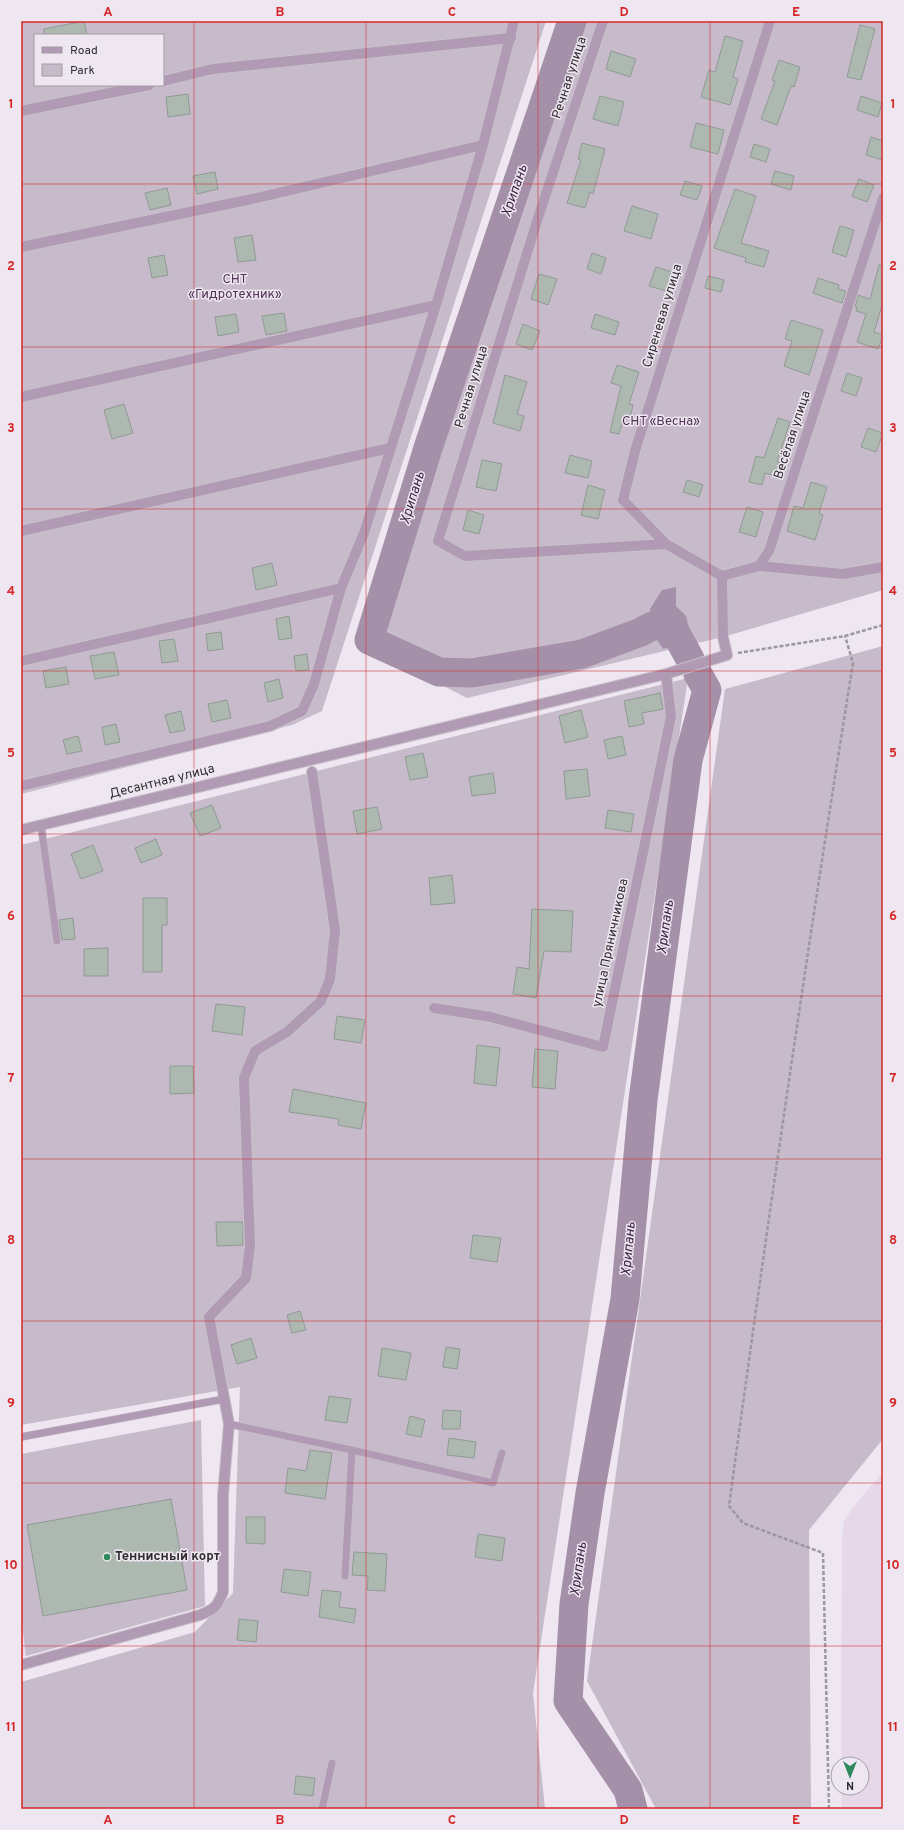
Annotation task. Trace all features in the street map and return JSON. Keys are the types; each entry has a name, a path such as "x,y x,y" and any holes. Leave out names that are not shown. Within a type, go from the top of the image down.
{"street":[{"path":"21,786 270,726 302,711 314,684 341,588 364,533 436,305 483,145 511,38 514,21"},
{"name":"Речная улица","path":"603,21 537,221 438,540 465,556 666,544"},
{"name":"Сиреневая улица","path":"722,576 666,544 623,500 637,443 770,21"},
{"path":"164,81 213,69 511,38"},
{"path":"21,111 143,86"},
{"path":"21,247 252,199 483,145"},
{"name":"Весёлая улица","path":"759,566 769,551 883,198"},
{"path":"21,397 436,305"},
{"path":"21,531 390,448"},
{"path":"727,655 724,637 722,576 759,566 843,574 883,567"},
{"path":"21,661 341,588"},
{"name":"Десантная улица","path":"21,830 666,674 727,655"},
{"name":"улица Пряничникова","path":"434,1008 491,1017 603,1047 671,716 666,674"},
{"path":"21,1665 200,1616 213,1610 223,1592 223,1495 229,1424 209,1317 246,1278 250,1246 244,1078 255,1051 287,1032 320,1001 330,979 335,930 312,772"}],"lane":[{"path":"41,825 57,941"},
{"path":"21,1437 224,1399"},
{"path":"229,1424 352,1450 493,1483 502,1453"},
{"path":"345,1576 352,1450"},
{"path":"221,1605 223,1592"},
{"path":"322,1809 332,1763"}],"path":[{"path":"727,655 844,636 883,625"},
{"path":"829,1809 823,1553 744,1522 729,1506 771,1193 853,663 844,636"}],"shaded area":[{"path":"676,587 676,606 686,616 689,629 682,642 663,649 656,638 650,609 662,590"},
{"path":"883,1472 883,1809 842,1809 841,1796 870,1796 870,1756 841,1756 842,1538 844,1521 854,1506"},
{"path":"21,1615 26,1656 21,1657"}],"green space":[{"name":"СНТ «Гидротехник»","path":"21,21 546,21 322,711 292,725 21,794"},
{"name":"СНТ «Весна»","path":"558,21 883,21 883,590 723,637 467,698 356,641"},
{"path":"883,646 883,1439 809,1530 811,1809 656,1809 587,1681 725,689"},
{"path":"688,678 533,1693 545,1809 21,1809 21,1682 195,1632 233,1593 240,1387 21,1425 21,845"},
{"path":"201,1420 205,1606 26,1656 21,1615 21,1454"}],"building":[{"path":"84,21 87,34 44,34 44,29"},
{"path":"860,25 875,29 861,80 847,77"},
{"path":"725,36 743,41 733,77 738,79 730,105 701,97 709,70 715,72"},
{"path":"611,51 636,59 630,77 606,69"},
{"path":"779,60 800,67 794,87 791,86 777,125 761,119 775,81 772,80"},
{"path":"188,94 190,114 168,117 166,97"},
{"path":"600,96 624,102 618,126 593,119"},
{"path":"861,96 882,103 878,117 857,110"},
{"path":"696,123 724,130 718,154 690,147"},
{"path":"871,137 883,141 883,160 866,155"},
{"path":"582,143 605,149 593,194 590,192 585,208 567,203 581,160 578,159"},
{"path":"754,144 770,149 766,162 750,157"},
{"path":"775,171 794,176 791,190 771,184"},
{"path":"215,172 218,189 197,194 193,176"},
{"path":"859,179 874,185 867,202 852,196"},
{"path":"685,181 702,186 697,200 680,195"},
{"path":"167,188 171,205 150,210 145,193"},
{"path":"735,189 756,196 741,243 769,251 764,267 745,262 746,258 714,248"},
{"path":"632,206 658,214 651,239 624,231"},
{"path":"840,226 854,230 846,257 832,252"},
{"path":"252,235 256,260 238,262 234,238"},
{"path":"592,253 606,258 601,274 587,269"},
{"path":"164,255 168,275 152,278 148,258"},
{"path":"879,265 883,265 883,302 874,332 883,335 878,349 857,342 866,314 856,311 857,307 855,307 858,295 870,299"},
{"path":"656,267 672,272 666,291 649,286"},
{"path":"539,274 557,279 548,305 531,299"},
{"path":"708,276 724,280 721,292 705,288"},
{"path":"818,278 839,285 838,289 846,291 842,303 813,293"},
{"path":"284,313 287,331 266,335 262,316"},
{"path":"236,314 239,332 218,336 215,317"},
{"path":"595,314 619,322 615,335 591,328"},
{"path":"791,320 823,330 809,375 784,366 792,341 785,339"},
{"path":"523,324 540,331 532,350 516,344"},
{"path":"617,365 639,372 629,404 633,405 630,419 624,418 619,434 610,432 621,386 611,383"},
{"path":"847,373 862,378 856,396 841,391"},
{"path":"505,375 527,382 517,414 524,416 520,431 493,423"},
{"path":"124,404 133,433 112,439 104,410"},
{"path":"778,418 790,422 777,462 783,463 779,477 765,473 762,485 749,482 756,456 764,458"},
{"path":"868,428 883,433 876,452 861,447"},
{"path":"570,455 592,461 588,478 565,473"},
{"path":"482,460 502,464 496,491 476,487"},
{"path":"687,480 703,485 699,497 683,492"},
{"path":"811,482 827,487 819,513 823,515 815,540 787,531 794,506 803,508"},
{"path":"588,485 605,490 598,519 581,515"},
{"path":"747,507 763,512 756,537 739,532"},
{"path":"468,510 484,515 479,534 463,530"},
{"path":"272,563 277,585 256,590 252,568"},
{"path":"289,616 292,638 279,640 276,619"},
{"path":"221,632 223,649 208,651 206,634"},
{"path":"174,639 178,661 162,663 159,641"},
{"path":"114,652 119,675 95,679 90,656"},
{"path":"307,654 309,670 296,671 294,656"},
{"path":"66,667 69,684 46,688 43,671"},
{"path":"279,679 283,698 268,702 264,683"},
{"path":"660,693 663,709 642,713 644,724 629,727 624,701"},
{"path":"227,700 231,718 212,722 208,704"},
{"path":"581,710 588,737 565,743 559,716"},
{"path":"181,711 185,730 170,733 165,715"},
{"path":"116,724 120,742 105,745 102,727"},
{"path":"78,736 82,751 67,754 63,740"},
{"path":"622,736 626,755 608,759 604,740"},
{"path":"423,753 428,777 410,780 405,757"},
{"path":"587,769 590,796 566,799 564,771"},
{"path":"493,773 496,793 472,796 469,777"},
{"path":"212,805 221,828 200,836 190,813"},
{"path":"377,807 382,829 357,834 353,811"},
{"path":"608,810 634,814 631,832 605,828"},
{"path":"156,839 162,855 141,863 135,848"},
{"path":"93,845 103,871 81,879 71,854"},
{"path":"452,875 455,903 431,905 429,878"},
{"path":"143,898 167,898 167,925 162,925 162,972 143,972"},
{"path":"532,909 573,911 571,952 544,951 536,998 513,994 517,967 529,969"},
{"path":"73,918 75,939 62,940 59,920"},
{"path":"108,948 108,976 84,976 84,949"},
{"path":"216,1004 245,1007 242,1035 212,1031"},
{"path":"337,1016 365,1020 361,1043 334,1039"},
{"path":"477,1045 500,1048 496,1086 474,1083"},
{"path":"535,1049 558,1051 555,1089 532,1087"},
{"path":"170,1066 193,1066 194,1093 170,1094"},
{"path":"293,1089 366,1103 361,1129 338,1125 339,1119 289,1112"},
{"path":"216,1222 243,1222 243,1245 217,1246"},
{"path":"473,1235 501,1238 497,1262 470,1258"},
{"path":"300,1311 306,1330 292,1333 287,1315"},
{"path":"251,1338 257,1358 237,1364 231,1345"},
{"path":"446,1347 460,1349 457,1369 443,1367"},
{"path":"382,1348 411,1353 406,1380 378,1376"},
{"path":"329,1396 351,1399 347,1423 325,1420"},
{"path":"443,1410 461,1411 460,1429 442,1429"},
{"path":"410,1416 425,1420 421,1437 406,1434"},
{"path":"449,1438 476,1442 474,1458 447,1455"},
{"path":"310,1450 332,1453 325,1499 285,1493 288,1468 306,1471"},
{"name":"Теннисный корт","path":"171,1499 187,1590 43,1616 27,1525"},
{"path":"246,1517 265,1517 265,1544 246,1543"},
{"path":"478,1534 505,1538 502,1561 475,1557"},
{"path":"354,1552 387,1554 385,1591 367,1590 368,1576 352,1575"},
{"path":"284,1569 311,1572 308,1596 281,1592"},
{"path":"322,1590 341,1592 339,1607 356,1609 354,1623 319,1617"},
{"path":"239,1619 258,1621 256,1642 237,1640"},
{"path":"296,1776 315,1778 313,1796 294,1794"}],"waterway":[{"name":"Хрипань","path":"572,21 428,448 369,640 439,672 472,673 582,654 641,632 652,626 672,626 690,659"},
{"name":"Хрипань","path":"633,1809 628,1790 568,1701 574,1604 590,1493 625,1299 643,1100 688,760 707,690 698,674"}],"place":[{"name":"Теннисный корт","path":"107,1557"}]}
